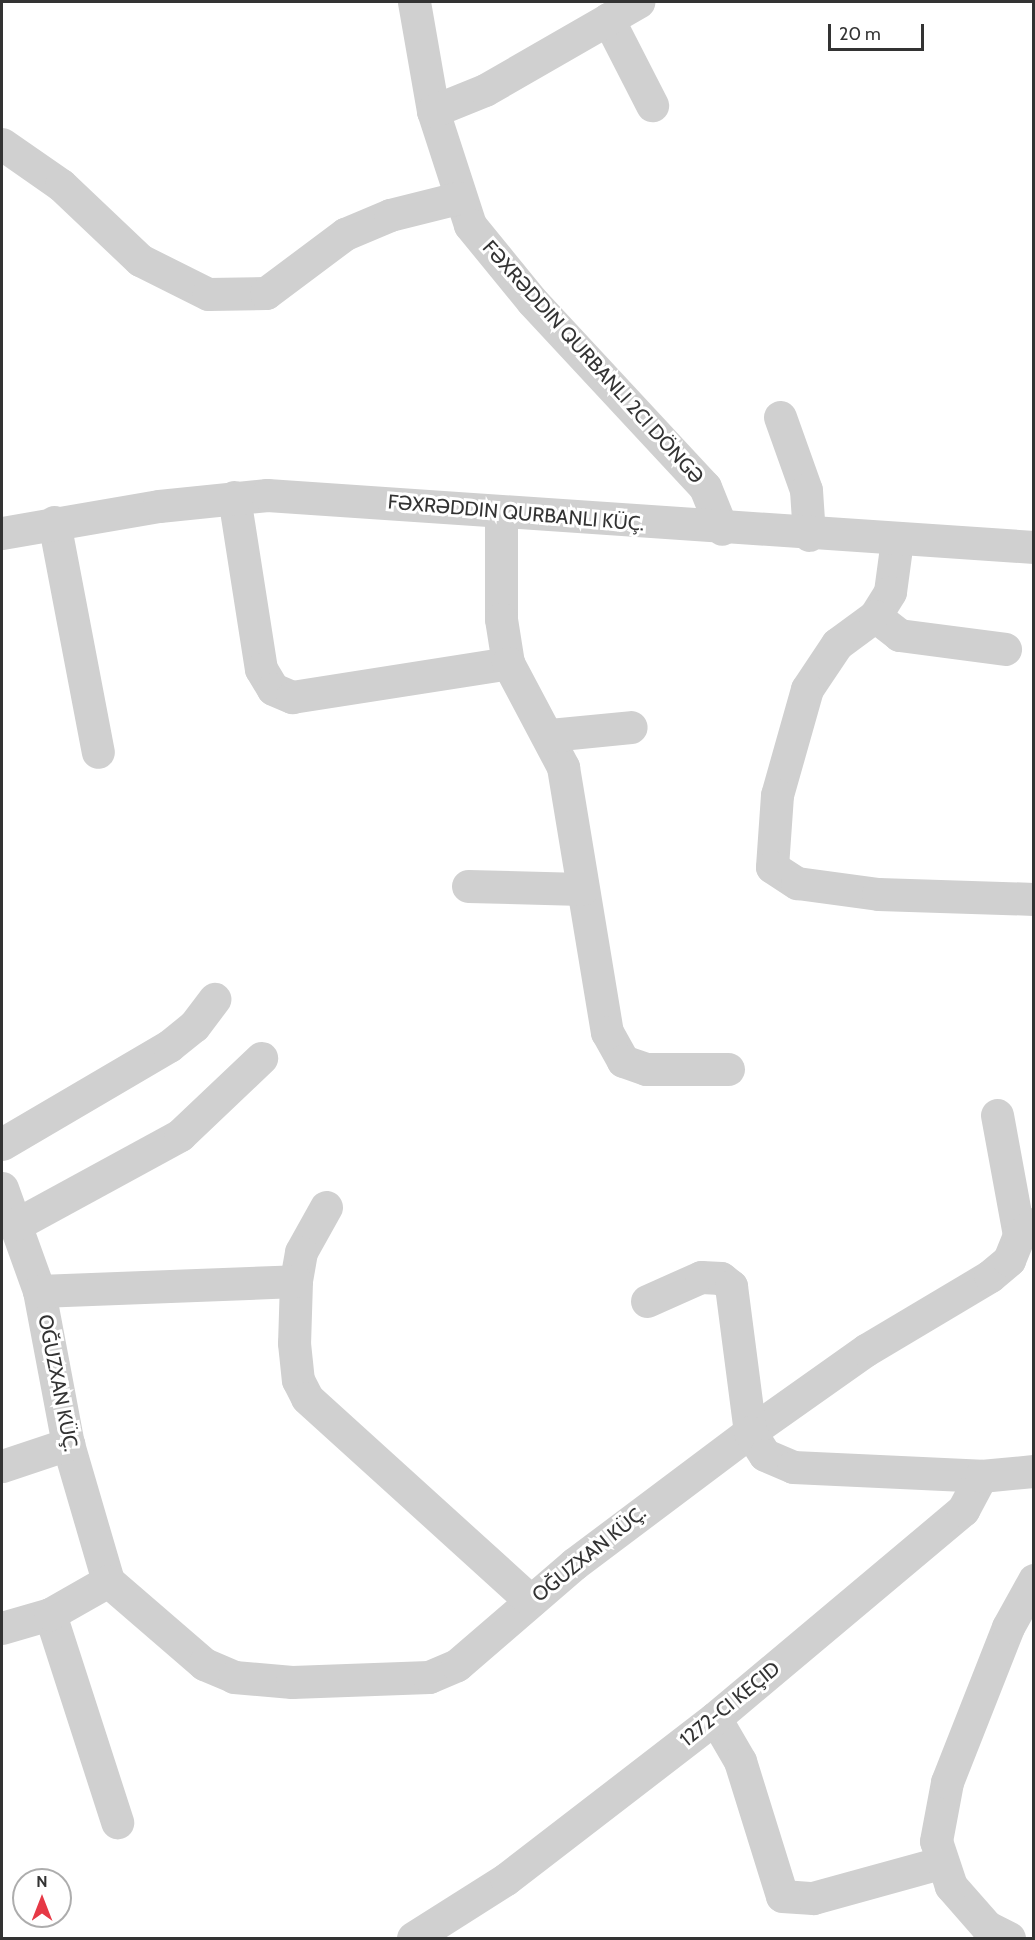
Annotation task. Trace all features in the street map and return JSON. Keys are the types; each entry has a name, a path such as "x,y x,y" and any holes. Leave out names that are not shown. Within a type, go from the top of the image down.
{"street":[{"path":"414,2 433,111 458,198 471,225 525,292 705,487 722,529"},
{"path":"433,111 485,90 638,2"},
{"path":"608,19 652,105"},
{"path":"2,144 61,185 140,260 208,294 266,293 345,234 390,215 458,198"},
{"path":"780,417 806,490 809,535"},
{"path":"234,497 261,669 273,689 292,697 508,663"},
{"path":"2,533 54,522 234,497 325,497 501,513 722,529 1034,547"},
{"path":"501,513 501,619 508,663 550,735 565,776 598,1002 622,1061 646,1069 728,1069"},
{"path":"54,522 98,752"},
{"path":"897,540 890,592 875,616 837,644 807,689 777,795 772,867 797,884 878,894 1034,899"},
{"path":"875,616 899,635 1005,649"},
{"path":"550,735 631,727"},
{"path":"468,886 582,889"},
{"path":"2,1144 169,1046 194,1026 214,999"},
{"path":"17,1224 180,1135 261,1058"},
{"path":"997,1115 1026,1229"},
{"name":"OĞUZXAN KÜÇ.","path":"2,1188 17,1224 39,1291 68,1444 108,1581 204,1664 234,1677 292,1682 429,1677 457,1665 531,1600 750,1432 866,1350 990,1276 1009,1260 1026,1229"},
{"path":"326,1207 301,1252 296,1281 294,1343 298,1380 307,1398 531,1600"},
{"path":"647,1301 701,1277 721,1278 731,1286 750,1432 765,1455 793,1467 981,1476 1034,1471"},
{"path":"39,1291 296,1281"},
{"path":"2,1466 68,1444"},
{"name":"1272-CI KEÇID","path":"412,1938 506,1879 714,1718 963,1510 981,1476"},
{"path":"1009,1938 968,1908 940,1863 939,1814 947,1782 1008,1627 1034,1580"},
{"path":"2,1628 50,1614 108,1581"},
{"path":"50,1614 117,1822"},
{"path":"714,1718 740,1761 782,1896 813,1898 940,1863"}]}
